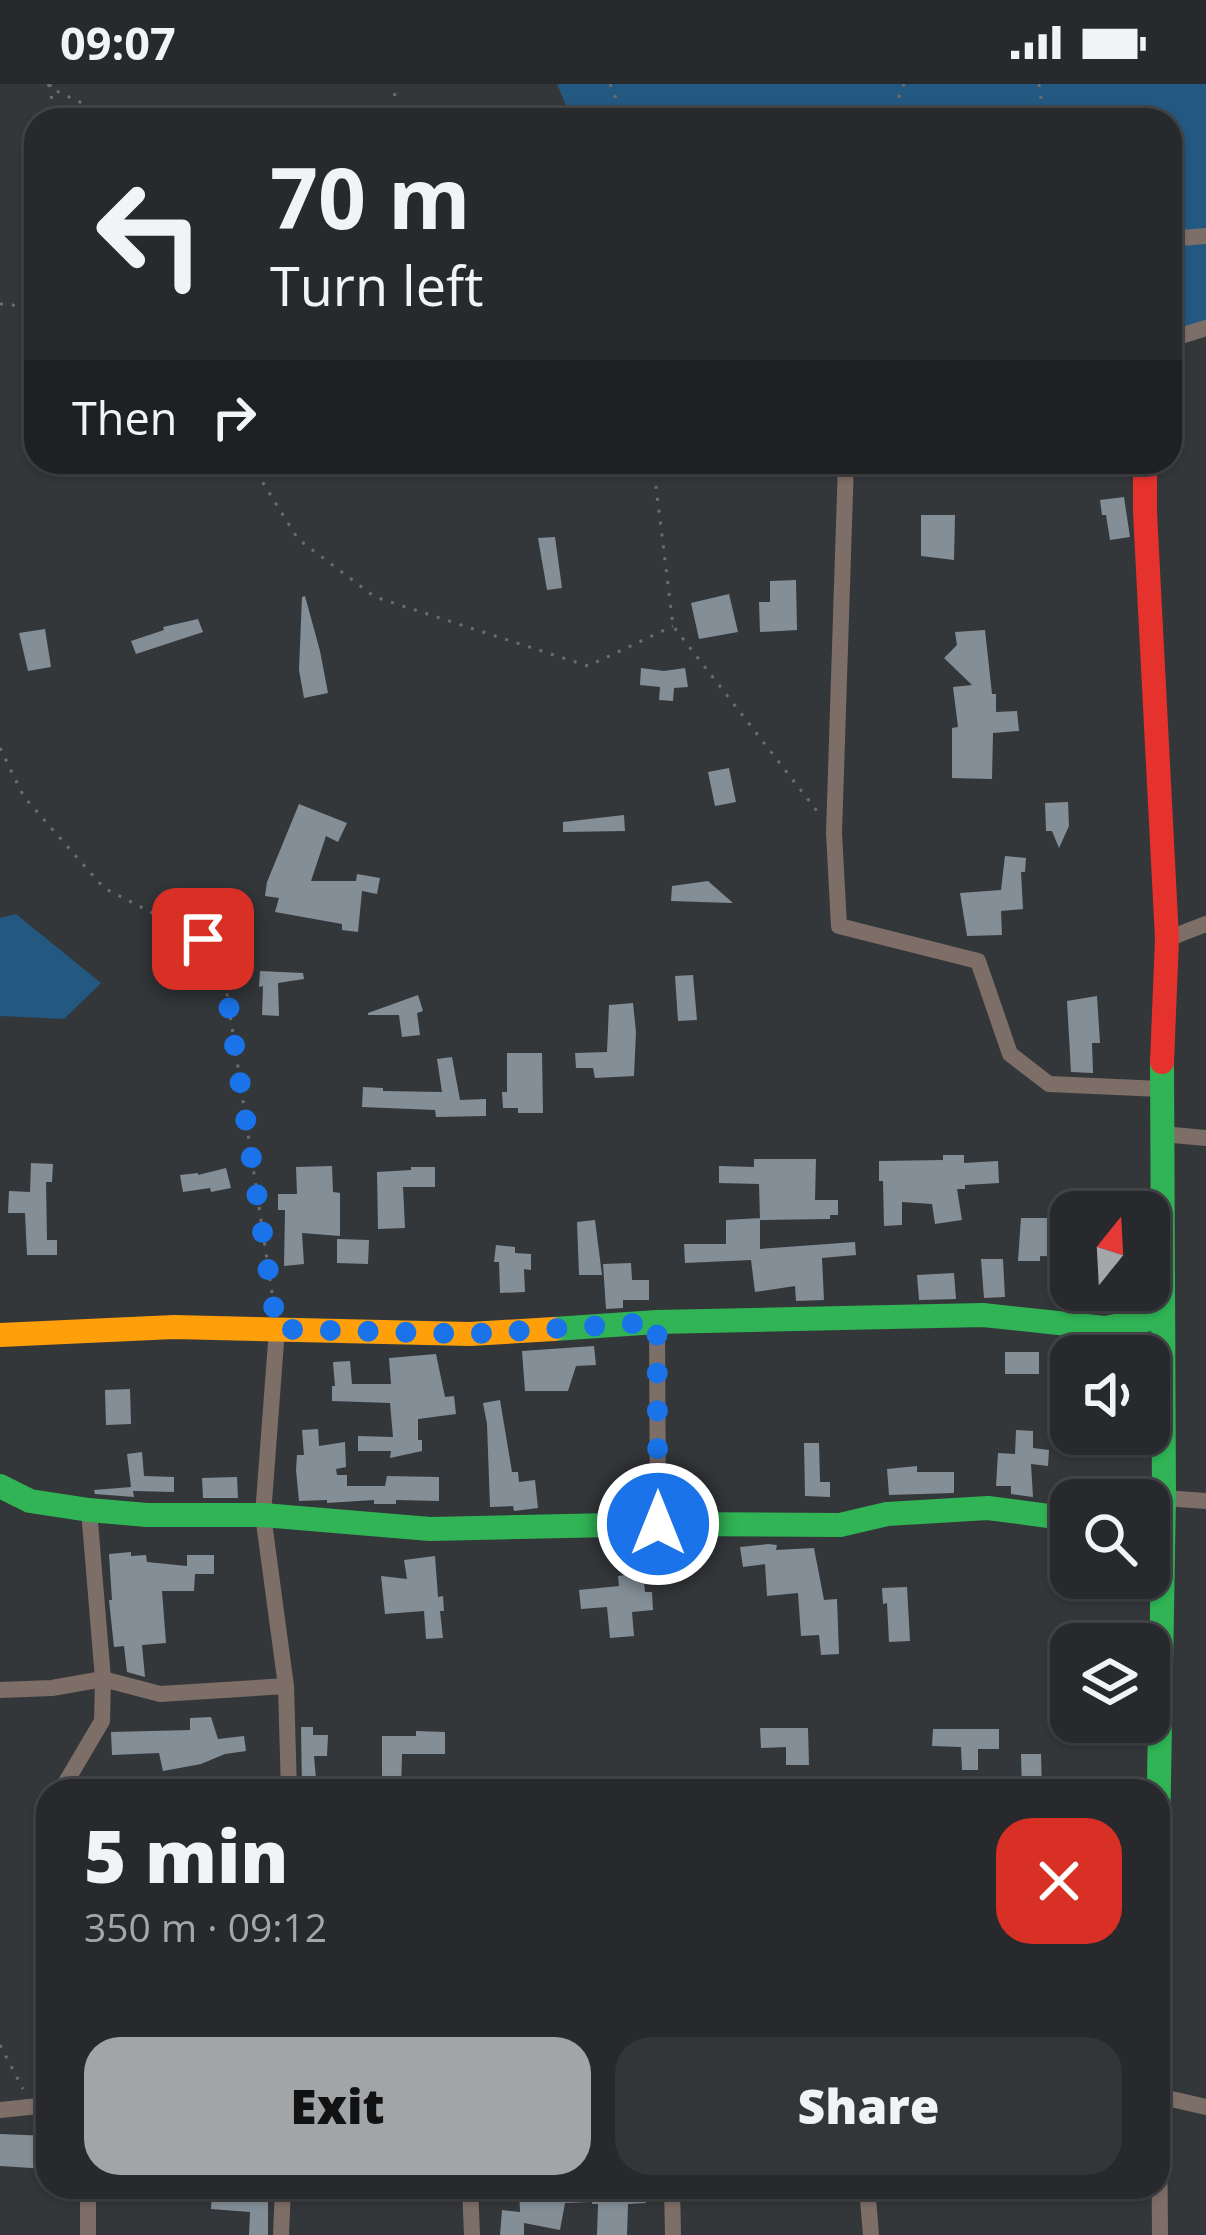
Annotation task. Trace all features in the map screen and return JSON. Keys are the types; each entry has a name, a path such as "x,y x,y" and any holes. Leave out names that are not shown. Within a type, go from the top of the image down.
{"street":[{"path":"846,474 834,833 839,926 978,961 1010,1054 1049,1084 1161,1089"},
{"path":"1145,474 1167,939 1161,1089 1164,1479"},
{"path":"1167,939 1206,924"},
{"path":"1162,1134 1206,1138"},
{"path":"0,1334 174,1328 470,1334 657,1322 983,1315 1106,1328 1161,1317"},
{"path":"657,1322 658,1524"},
{"path":"277,1329 263,1515 286,1686 289,1779"},
{"path":"0,1486 30,1501 89,1510 263,1515 430,1529 840,1525 887,1514 988,1508 1050,1516"},
{"path":"1170,1498 1206,1501"},
{"path":"67,1779 102,1721 89,1510"},
{"path":"1156,1599 1158,1779"},
{"path":"0,1690 103,1679 160,1694 286,1686"},
{"path":"1170,2099 1206,2108"},
{"path":"0,2110 36,2106"},
{"path":"88,2199 88,2235"},
{"path":"281,2235 282,2199"},
{"path":"470,2199 472,2235"},
{"path":"672,2199 673,2235"},
{"path":"868,2199 871,2235"},
{"path":"1160,2199 1160,2235"}],"path":[{"path":"50,86 94,108"},
{"path":"257,474 298,539 375,597 588,666 673,626"},
{"path":"654,474 673,626 834,833"},
{"path":"0,748 24,797 104,888 203,939 223,968 277,1329"},
{"path":"0,2044 36,2100"}],"shaded area":[{"path":"557,84 1206,84 1206,328 1182,327 1182,108 567,108"},
{"path":"16,914 101,983 64,1019 0,1016 0,918"}],"building":[{"path":"1124,497 1130,537 1110,540 1100,500"},
{"path":"921,515 955,515 954,560 921,556"},
{"path":"555,537 562,588 547,590 538,538"},
{"path":"796,580 797,630 760,632 759,602 770,602 770,581"},
{"path":"729,594 738,632 699,639 691,603"},
{"path":"305,596 328,693 304,698 299,670"},
{"path":"198,619 203,632 136,654 131,641"},
{"path":"45,629 51,667 28,671 19,633"},
{"path":"985,630 996,712 1017,711 1019,731 993,733 992,779 952,778 952,728 958,727 953,687 972,685 944,658 957,645 955,632"},
{"path":"641,668 685,668 688,687 674,688 673,701 659,700 660,687 640,685"},
{"path":"729,768 736,802 715,806 708,772"},
{"path":"1068,802 1069,826 1059,848 1052,831 1046,831 1045,803"},
{"path":"299,804 347,823 338,842 326,836 311,881 356,881 357,874 380,878 377,894 362,891 358,932 342,930 342,924 275,912 279,898 265,896"},
{"path":"624,815 625,831 563,832 563,822"},
{"path":"1005,856 1026,858 1025,872 1021,872 1023,909 1001,911 1002,935 967,936 960,893 1001,890"},
{"path":"708,881 733,903 671,901 672,886"},
{"path":"260,971 303,973 304,979 278,983 279,1016 262,1015"},
{"path":"693,975 697,1020 678,1021 675,976"},
{"path":"418,995 423,1011 417,1013 420,1035 402,1037 399,1015 368,1015 368,1013"},
{"path":"1097,996 1100,1043 1092,1043 1093,1073 1071,1072 1067,1001"},
{"path":"633,1003 634,1076 595,1078 593,1068 576,1068 575,1053 607,1052 609,1005"},
{"path":"507,1053 542,1053 543,1113 503,1108"},
{"path":"452,1057 460,1100 486,1099 486,1116 436,1117 435,1110 362,1107 363,1087 442,1092 437,1059"},
{"path":"943,1155 964,1155 964,1163 998,1161 999,1183 957,1189 962,1220 935,1224 932,1204 902,1202 902,1225 884,1226 879,1161 943,1160"},
{"path":"754,1159 816,1159 815,1200 838,1200 838,1215 760,1220 759,1184 719,1183 719,1166 754,1167"},
{"path":"31,1163 53,1164 52,1182 46,1182 47,1240 57,1240 57,1255 27,1255 25,1213 8,1213 9,1191 30,1192"},
{"path":"332,1166 333,1192 340,1193 340,1236 302,1233 304,1264 284,1266 285,1210 278,1210 278,1194 297,1194 296,1167"},
{"path":"435,1167 435,1187 403,1187 405,1228 378,1229 377,1172"},
{"path":"226,1168 231,1188 183,1192 180,1175"},
{"path":"760,1218 760,1249 855,1242 856,1255 822,1258 824,1300 796,1301 795,1286 755,1292 751,1260 685,1263 684,1244 726,1244 726,1220"},
{"path":"1021,1218 1050,1218 1050,1256 1018,1261"},
{"path":"595,1220 602,1275 579,1275 577,1222"},
{"path":"337,1239 369,1240 368,1264 337,1263"},
{"path":"496,1245 531,1254 531,1270 524,1269 525,1292 500,1293"},
{"path":"981,1259 1003,1259 1005,1297 984,1298"},
{"path":"631,1263 632,1280 649,1280 649,1300 623,1300 623,1308 606,1309 603,1264"},
{"path":"954,1273 956,1299 919,1300 917,1275"},
{"path":"594,1346 596,1365 576,1366 568,1391 525,1391 522,1351"},
{"path":"1005,1352 1039,1352 1039,1374 1005,1374"},
{"path":"436,1354 445,1397 454,1396 456,1414 418,1419 422,1451 390,1458 391,1451 358,1451 358,1436 393,1437 390,1403 332,1401 333,1362 350,1361 352,1384 391,1384 389,1358"},
{"path":"130,1389 131,1424 106,1425 105,1390"},
{"path":"500,1400 512,1472 518,1472 519,1482 535,1480 538,1508 490,1507 483,1403"},
{"path":"318,1429 319,1446 345,1442 346,1467 336,1469 337,1475 347,1475 347,1486 385,1486 387,1476 439,1477 439,1501 299,1501 296,1470 297,1455 304,1455 302,1430"},
{"path":"1016,1430 1033,1431 1033,1448 1049,1450 1048,1466 1031,1464 1033,1497 1011,1494 1011,1486 996,1486 998,1453 1015,1454"},
{"path":"804,1443 819,1443 820,1482 830,1482 830,1497 805,1496"},
{"path":"142,1452 144,1476 174,1477 174,1492 133,1491 134,1497 95,1494 94,1490 131,1487 127,1454"},
{"path":"917,1466 917,1472 954,1472 954,1493 889,1495 887,1469"},
{"path":"237,1477 238,1498 203,1498 202,1478"},
{"path":"777,1545 776,1550 814,1548 824,1600 837,1599 839,1654 821,1655 819,1635 801,1636 798,1593 767,1596 765,1564 743,1567 740,1547"},
{"path":"131,1552 131,1556 146,1555 147,1562 187,1566 187,1555 214,1555 214,1574 195,1574 194,1591 162,1591 166,1643 142,1645 145,1677 127,1672 124,1646 114,1647 109,1554"},
{"path":"435,1556 438,1597 443,1596 443,1638 426,1639 424,1611 385,1614 381,1576 407,1579 404,1560"},
{"path":"643,1573 645,1592 652,1592 653,1610 632,1612 634,1636 610,1638 607,1607 581,1609 579,1590 619,1586 618,1576"},
{"path":"907,1587 910,1641 889,1642 882,1588"},
{"path":"211,1717 218,1739 244,1736 246,1751 163,1771 159,1753 112,1755 111,1732 190,1730 190,1718"},
{"path":"301,1727 313,1727 313,1735 328,1735 327,1756 314,1756 316,1779 302,1779"},
{"path":"760,1728 808,1728 809,1765 786,1765 786,1747 761,1748"},
{"path":"933,1729 999,1729 999,1749 978,1749 978,1770 962,1770 961,1747 932,1746"},
{"path":"416,1731 445,1732 445,1754 402,1754 401,1779 382,1779 382,1736 416,1736"},
{"path":"1021,1754 1041,1754 1042,1779 1022,1779"},
{"path":"0,2134 36,2136 36,2168 0,2166"},
{"path":"211,2199 268,2199 268,2235 249,2235 250,2212 211,2209"},
{"path":"519,2199 646,2199 646,2203 628,2204 627,2235 597,2235 598,2204 592,2202 565,2203 560,2230 524,2223 524,2235 500,2235 502,2210 520,2212"}],"traffic: fast":[{"path":"1159,1779 1164,1498 1162,1062"},
{"path":"554,1329 657,1322 983,1315 1105,1328 1161,1317"},
{"path":"0,1486 30,1501 89,1510 263,1515 430,1529 840,1525 887,1514 988,1508 1050,1516"}],"traffic: slow":[{"path":"0,1335 174,1327 470,1334 554,1329"}],"traffic: jam":[{"path":"1145,474 1167,939 1162,1062"}],"route":[{"path":"203,939 223,968 277,1329 470,1334 657,1322 658,1524"}]}
